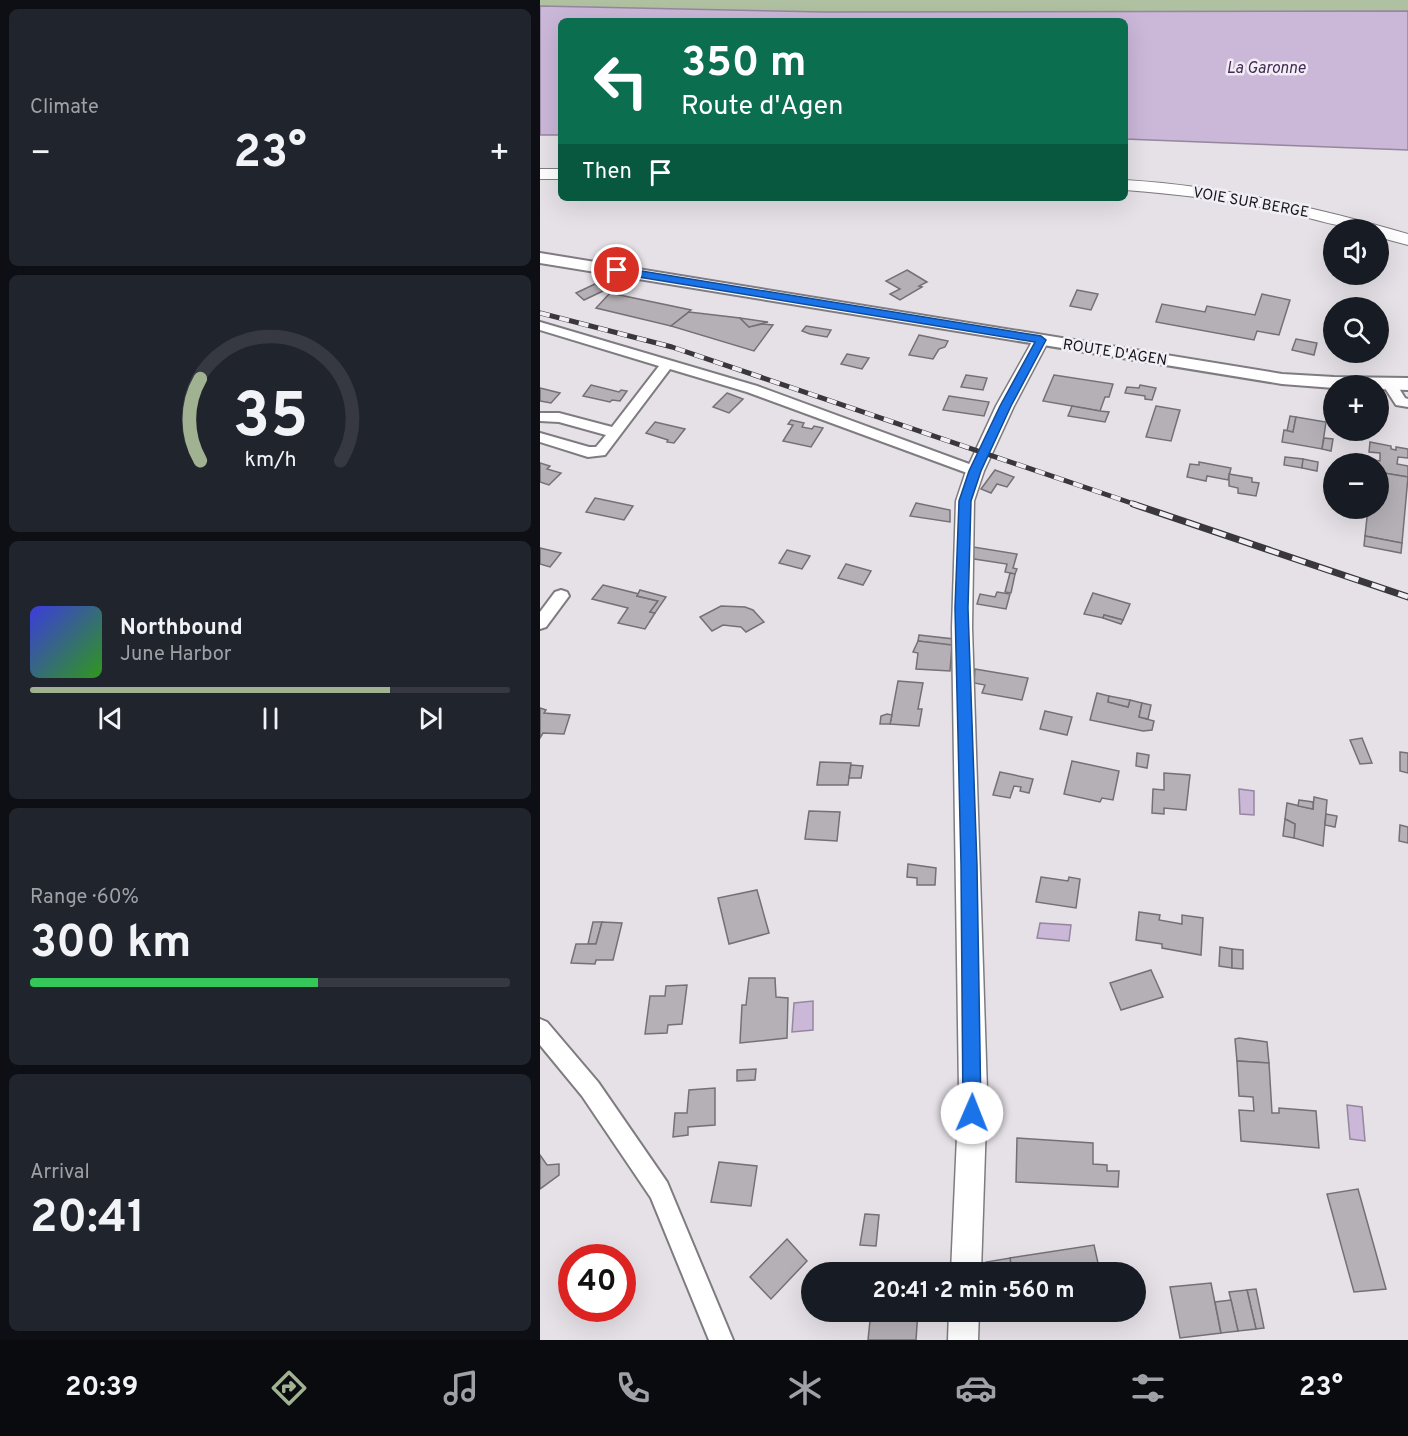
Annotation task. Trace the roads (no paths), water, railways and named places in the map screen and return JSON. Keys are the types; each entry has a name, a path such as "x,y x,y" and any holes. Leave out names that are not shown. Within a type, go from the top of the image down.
{"main road":[{"path":"540,174 558,174"},
{"name":"VOIE SUR BERGE","path":"1128,185 1189,191 1254,201 1330,219"},
{"name":"VOIE SUR BERGE","path":"1389,234 1408,240"},
{"name":"ROUTE D'AGEN","path":"540,258 1282,379 1399,384"}],"street":[{"path":"540,326 752,389 975,471"},
{"path":"966,1262 973,1091 962,587 965,501 975,471 1005,406 1041,340"},
{"path":"540,438 595,453 603,450 667,364"},
{"path":"1399,384 1401,402 1408,403"},
{"path":"540,417 552,415 600,430 616,432"},
{"path":"540,623 561,596"},
{"path":"540,1029 590,1089 659,1190 721,1340"},
{"path":"963,1340 964,1322"}],"water":[{"name":"La Garonne","path":"540,6 826,12 1408,11 1408,150 1128,139 1128,18 558,18 558,135 540,135"},
{"path":"1239,789 1254,791 1254,815 1240,814"},
{"path":"1040,923 1071,925 1069,941 1037,938"},
{"path":"813,1001 813,1030 792,1032 794,1003"},
{"path":"1347,1105 1362,1107 1365,1141 1350,1139"}],"railway":[{"path":"540,313 672,347 1137,505"},
{"path":"1133,504 1408,597"}]}
